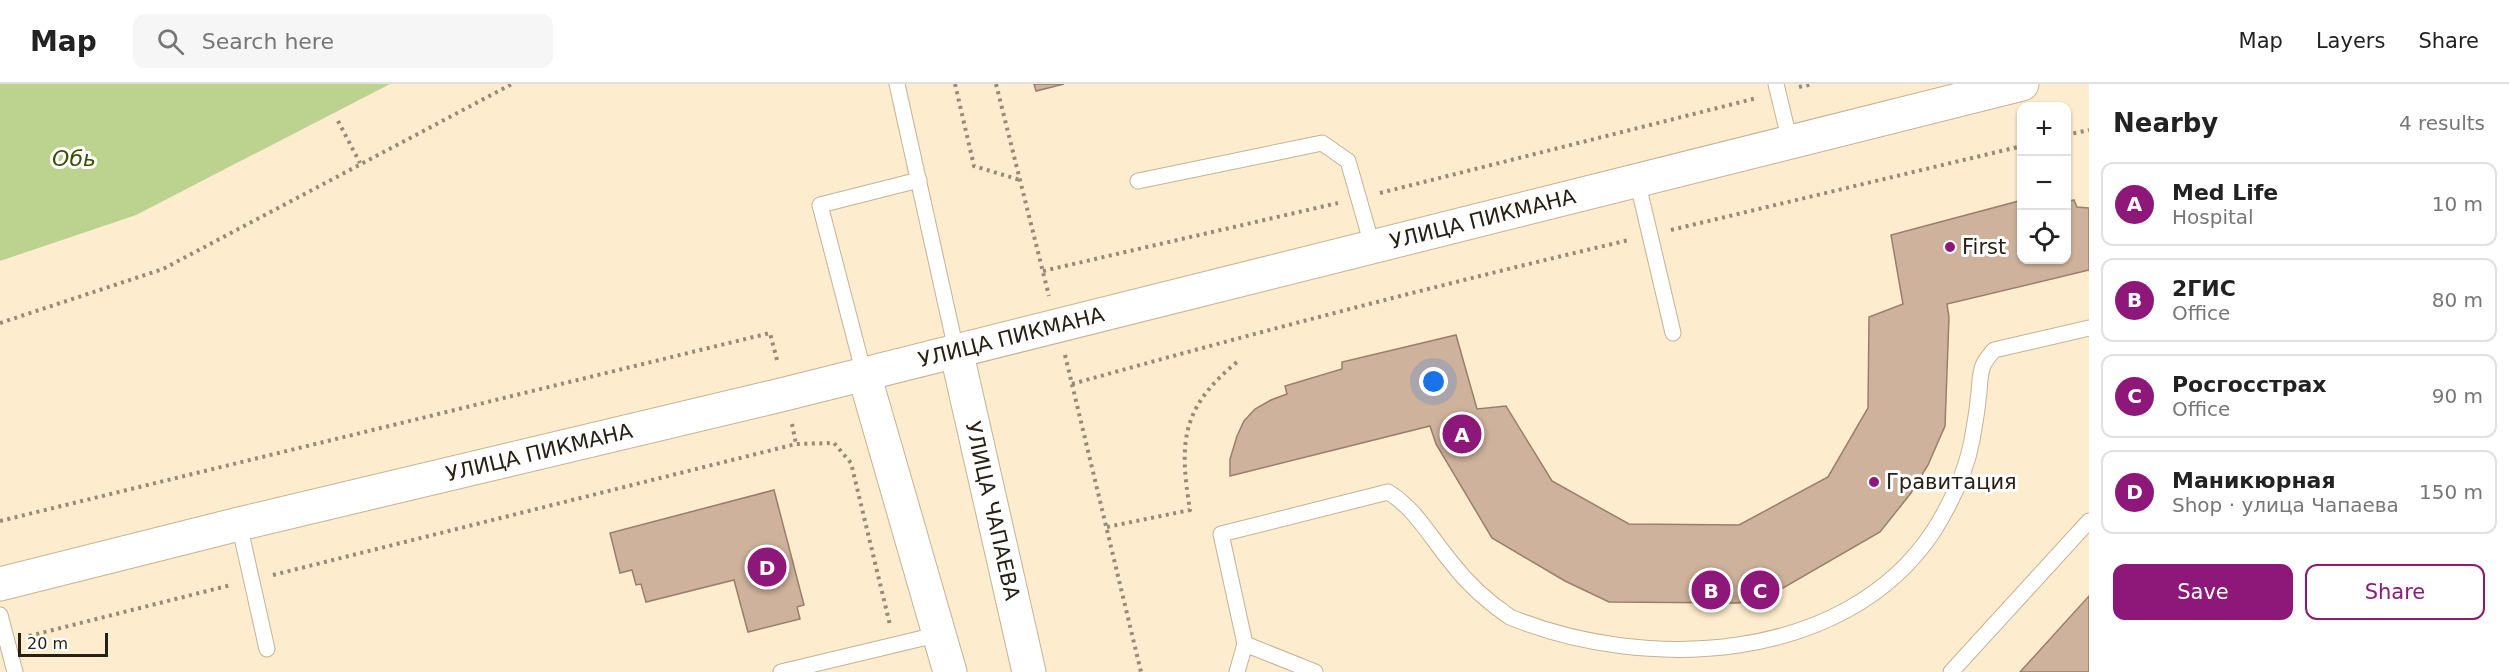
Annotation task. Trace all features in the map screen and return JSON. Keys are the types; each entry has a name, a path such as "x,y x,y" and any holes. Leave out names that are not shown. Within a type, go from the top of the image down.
{"street":[{"name":"УЛИЦА ПИКМАНА","path":"0,584 239,524 864,374 2022,84"},
{"name":"УЛИЦА ЧАПАЕВА","path":"956,350 1029,672"},
{"path":"864,374 950,672"}],"lane":[{"path":"897,84 956,350"},
{"path":"1777,88 1790,142"},
{"path":"1138,181 1322,143 1348,161 1372,245"},
{"path":"864,374 820,205 919,180"},
{"path":"1637,180 1673,333"},
{"path":"1237,672 1245,644 1221,534 1388,492 1403,501 1453,565 1479,592 1510,617 1551,640 1588,653 1627,661 1681,663 1727,660 1761,653 1797,641 1835,622 1873,597 1905,568 1933,531 1955,491 1971,444 1982,368 1994,350 2089,328"},
{"path":"1951,672 2089,521"},
{"path":"239,524 267,649"},
{"path":"0,615 15,672"},
{"path":"781,672 940,634"},
{"path":"1245,644 1315,672"}],"path":[{"path":"0,323 164,269 512,84"},
{"path":"955,84 974,166 1021,180"},
{"path":"996,84 1043,271 1358,198 1777,88 1813,84"},
{"path":"338,122 360,163"},
{"path":"2071,134 2089,130"},
{"path":"1141,672 1072,384 1246,335 1476,276 2017,147"},
{"path":"0,521 770,333"},
{"path":"1107,527 1190,510 1183,460 1187,432 1199,403 1215,380 1237,362"},
{"path":"7,641 796,444 834,443 851,463 895,645"}],"water":[{"name":"Обь","path":"0,84 390,84 136,215 0,261"}],"building":[{"path":"1034,84 1064,84 1036,91"},
{"path":"2074,200 2077,207 2089,208 2089,270 1947,304 1949,317 1945,426 1928,465 1911,493 1880,532 1769,596 1738,603 1609,602 1565,581 1492,538 1436,444 1430,426 1230,476 1230,459 1244,421 1255,409 1287,394 1285,386 1342,369 1342,362 1456,335 1477,409 1506,406 1552,481 1629,524 1739,525 1828,477 1868,408 1869,317 1903,304 1891,235 2017,202 2017,264 2071,264 2071,201"},
{"path":"774,490 804,605 797,607 800,619 748,632 734,580 646,602 641,584 636,585 632,570 620,573 610,533"},
{"path":"2089,596 2089,672 2020,672"}],"place":[{"name":"First","path":"1950,247"},
{"name":"Med Life","path":"1462,434"},
{"name":"Гравитация","path":"1874,482"},
{"name":"Маникюрная","path":"767,567"},
{"name":"2ГИС","path":"1711,590"},
{"name":"Росгосстрах","path":"1760,590"}]}
